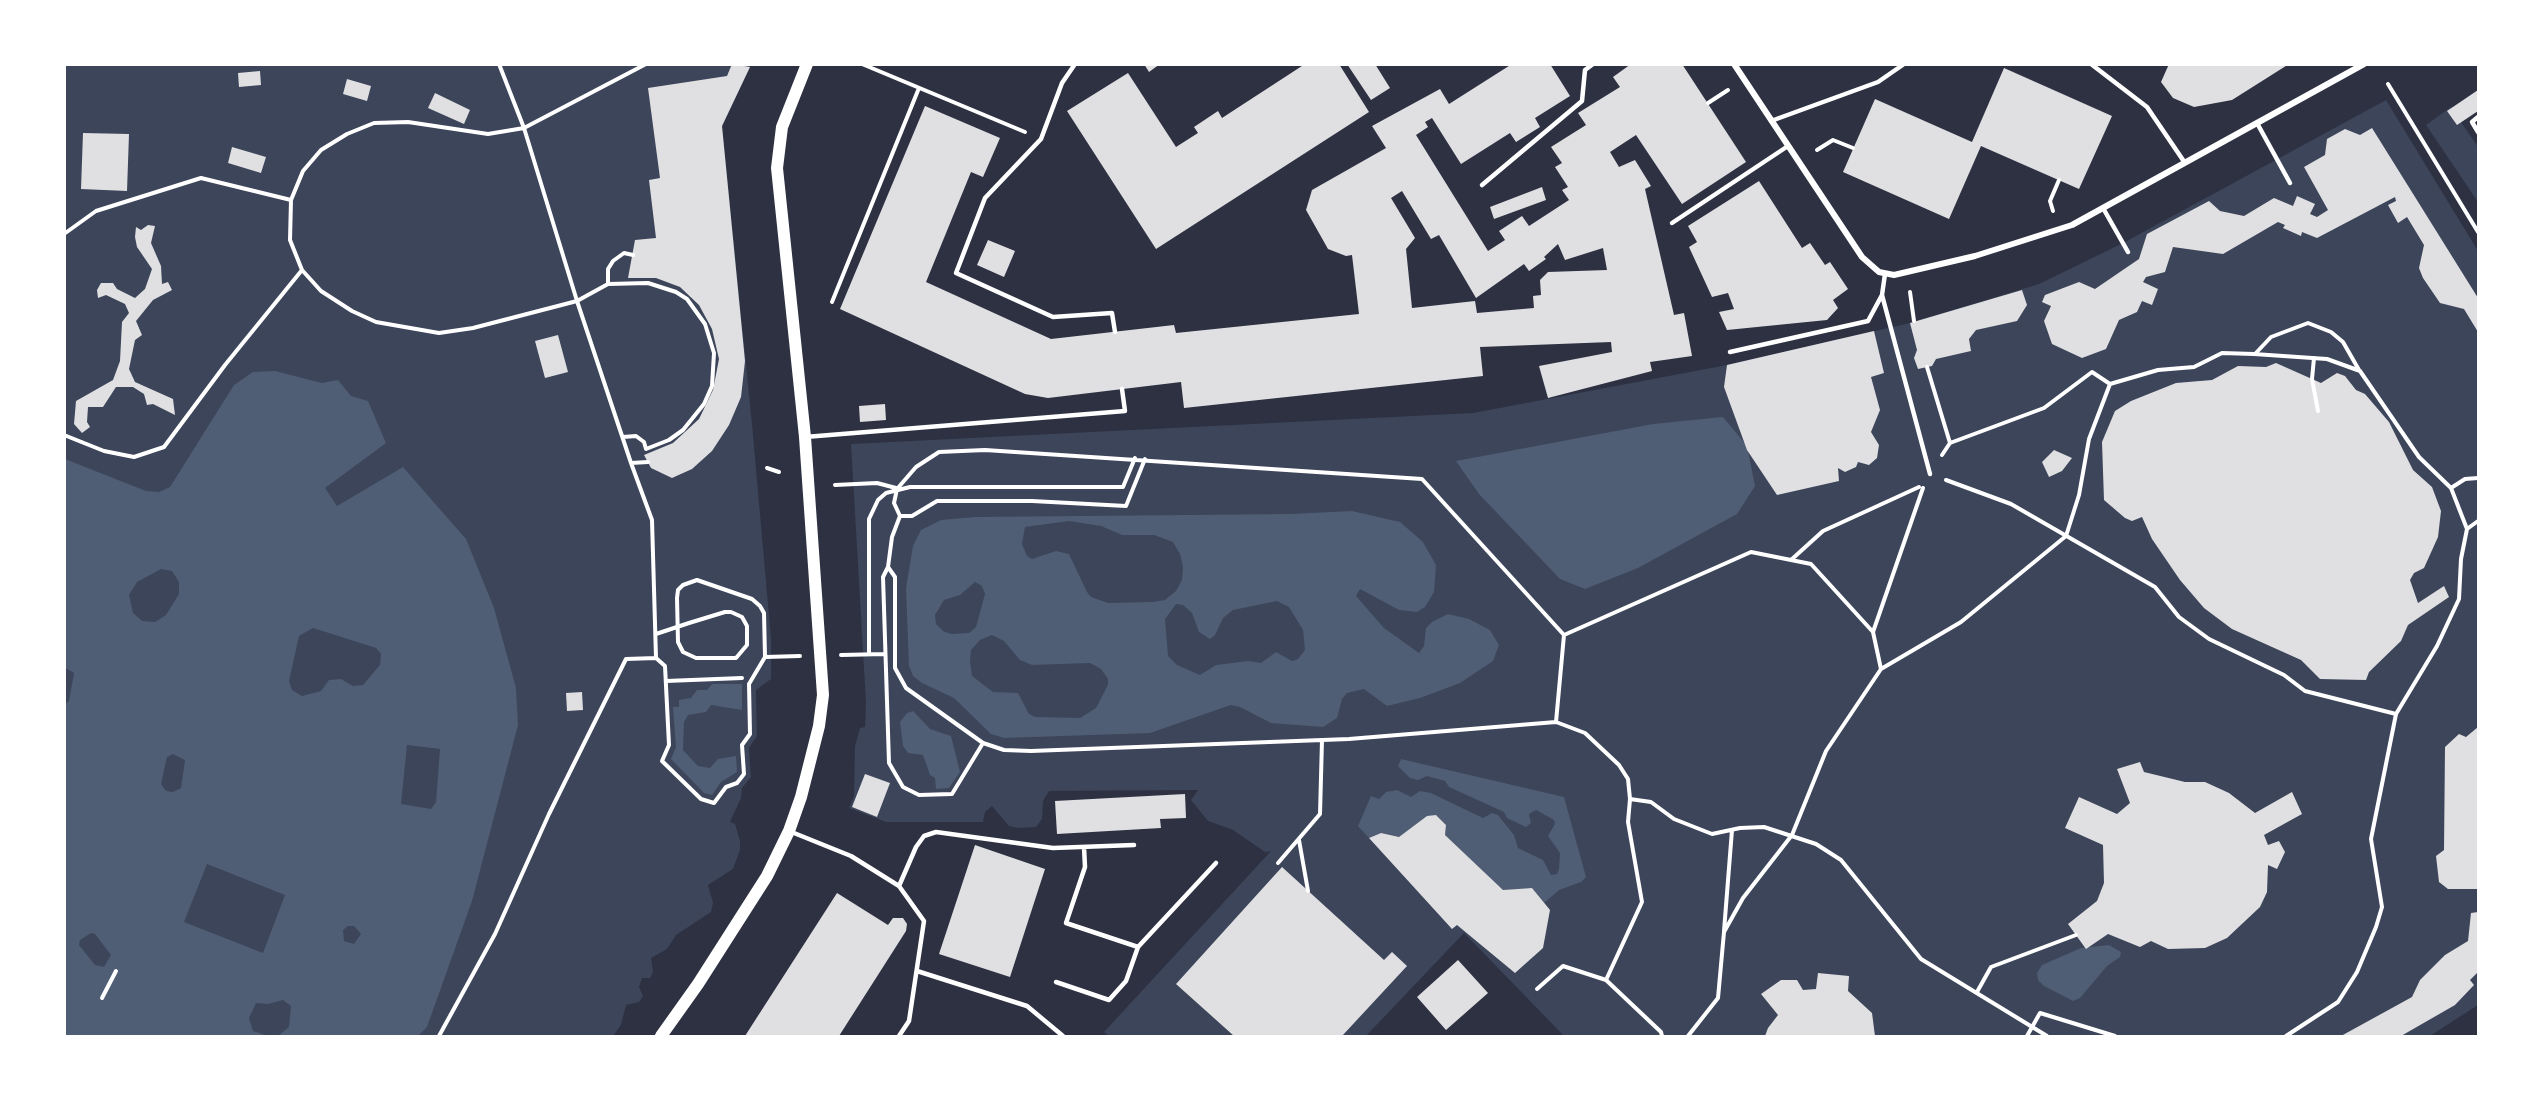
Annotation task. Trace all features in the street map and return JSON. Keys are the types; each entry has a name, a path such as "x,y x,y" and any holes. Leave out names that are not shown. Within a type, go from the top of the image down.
{"main road":[{"path":"661,1036 698,984 760,887 789,831 811,762 823,695 805,436 777,168 782,127 807,64"}],"street":[{"path":"1734,64 1862,257 1870,266 1885,274 1906,274 1975,256 2072,225 2364,64"}],"lane":[{"path":"1075,64 1062,83 1041,139 985,198 956,273 1053,317 1112,313 1115,332"},
{"path":"1482,185 1582,101 1585,70 1593,64"},
{"path":"1771,121 1878,82 1904,64"},
{"path":"2091,64 2147,107 2185,163"},
{"path":"2478,117 2472,122 2478,132"},
{"path":"2257,123 2290,183"},
{"path":"1672,223 1788,146"},
{"path":"2103,207 2127,252"},
{"path":"1730,352 1868,321 1882,296 1885,274"},
{"path":"1882,296 1930,474"},
{"path":"805,436 1125,411 1122,389"},
{"path":"789,831 851,856 898,886 924,921 909,1021 899,1036"},
{"path":"898,886 907,872 916,847 924,836 936,832 1053,848 1134,845"},
{"path":"1084,847 1085,867 1066,923 1138,947"},
{"path":"1056,982 1109,1000 1126,981 1138,947 1216,863"},
{"path":"917,971 1027,1006 1063,1036"}],"path":[{"path":"500,64 524,128 577,301 652,520 656,658"},
{"path":"623,437 636,436 644,442 646,449 669,440 683,430 699,412 711,386 714,353 705,324 690,303 681,295 648,283 608,284 577,301 505,322 439,333 376,322 321,291 302,270 290,240 291,200 303,171 321,150 347,134 375,123 408,122 488,134 524,128 646,64"},
{"path":"862,64 1041,139"},
{"path":"2388,84 2478,232"},
{"path":"832,302 920,88"},
{"path":"1708,104 1728,90"},
{"path":"1817,150 1833,140 1853,148"},
{"path":"64,234 96,212 201,178 291,200"},
{"path":"2053,212 2050,201 2059,180"},
{"path":"608,284 609,269 613,261 624,253 633,255"},
{"path":"64,435 104,452 134,457 164,447 225,365 302,270"},
{"path":"1910,292 1914,321"},
{"path":"2254,354 2271,337 2308,323 2331,332 2343,342 2360,371 2419,457 2451,488 2467,529 2461,560 2459,599 2437,646 2396,714 2371,839 2382,907 2376,927 2357,972 2338,1002 2286,1036"},
{"path":"2360,371 2314,358 2222,353 2194,367 2158,370 2110,384 2092,372 2044,408 1950,443 1930,474 2011,504 2155,587 2179,617 2210,639 2284,675 2305,691 2396,714"},
{"path":"2314,358 2312,379 2318,411"},
{"path":"1927,367 1950,443"},
{"path":"1724,932 1743,898 1792,836 1826,751 1881,669 1961,622 2066,537 2079,495 2089,439 2110,384"},
{"path":"983,743 952,794 919,795 903,787 889,763 883,577 888,567 892,537 900,516 894,503 897,489 916,468 939,452 985,450 1135,458 1422,479 1496,557 1564,635 1556,722"},
{"path":"869,654 869,519 878,500 886,493 910,487 1123,487 1135,458"},
{"path":"900,516 912,516 937,501 1032,501 1126,506 1145,459"},
{"path":"631,463 648,462"},
{"path":"767,468 779,472"},
{"path":"2451,488 2465,479 2478,477"},
{"path":"836,485 877,483 897,489"},
{"path":"1791,560 1823,531 1925,484 1873,632"},
{"path":"2467,529 2478,522"},
{"path":"1564,635 1751,552 1810,564 1873,632 1881,669"},
{"path":"888,567 895,577 895,668 906,688 983,743 1004,750 1031,751 1322,740 1556,722 1585,733 1619,765 1628,779 1630,799 1628,822 1642,902 1606,980"},
{"path":"439,1036 495,934 549,814 626,659 656,658 665,666 669,745 662,761 701,799 714,803 726,787 737,783 744,774 742,745 750,734 749,684 765,657 764,613 752,599 696,580 683,585 678,590 678,642 683,652 696,658 736,658 747,645 747,626 742,617 725,612 689,623 656,634"},
{"path":"666,681 742,678"},
{"path":"1278,863 1320,814 1322,740"},
{"path":"1630,799 1651,802 1674,819 1712,834 1764,827 1816,844 1841,860 1921,959 2047,1036"},
{"path":"1688,1036 1718,998 1732,830"},
{"path":"1299,839 1308,891"},
{"path":"1977,992 1991,967 2076,935"},
{"path":"1538,989 1563,966 1606,980 1661,1032 1662,1036"},
{"path":"102,998 116,971"},
{"path":"2026,1036 2040,1013 2115,1036"}],"shaded area":[{"path":"64,65 751,65 722,127 771,638 771,679 756,690 757,736 749,748 751,777 742,788 741,798 730,822 735,824 740,841 740,850 733,869 708,885 713,903 711,912 676,935 667,949 651,958 653,972 650,978 642,978 639,987 643,996 639,1002 626,1005 621,1025 613,1036 65,1036"},
{"path":"2386,100 2478,251 2478,1005 2430,1036 1564,1036 1464,933 1366,1036 1109,1036 1104,1032 1271,851 1265,852 1233,830 1208,821 1191,800 1198,790 1049,791 1043,801 1042,819 1036,827 1018,828 1009,826 992,806 985,812 983,822 886,822 849,808 854,796 855,746 860,728 865,727 866,703 851,444 1473,413 1727,365 1910,323 2039,284 2123,243"},
{"path":"2451,107 2478,147 2478,202 2426,125"},
{"path":"275,371 322,383 338,380 351,396 368,401 386,443 325,488 337,506 403,467 466,539 494,608 516,688 518,725 472,901 427,1027 418,1036 278,1036 289,1027 291,1006 283,1000 268,1004 256,1003 249,1018 253,1031 268,1036 65,1036 64,705 69,701 74,673 64,667 65,459 146,491 159,492 170,487 234,385 253,372","holes":["161,569 172,571 179,582 179,594 166,615 155,622 142,621 133,613 129,595 137,582","313,628 376,648 381,654 380,665 363,685 353,686 341,679 329,680 321,691 302,696 292,690 289,681 299,636","407,745 440,749 436,802 431,809 401,804","173,754 185,760 181,788 173,792 166,791 161,784 167,757","207,864 285,895 263,953 184,922","348,926 354,926 361,934 354,944 344,941 343,930","91,933 95,934 111,955 104,967 95,965 79,945 80,940"]},
{"path":"1723,417 1747,446 1755,486 1737,514 1638,568 1585,589 1560,579 1479,494 1456,461 1653,424"},
{"path":"1352,511 1400,522 1423,542 1436,565 1434,592 1425,607 1417,612 1399,610 1360,589 1356,596 1384,628 1419,653 1424,646 1426,628 1432,622 1448,614 1469,619 1490,630 1499,645 1493,661 1460,683 1420,698 1387,706 1364,689 1347,693 1342,699 1337,718 1323,727 1271,723 1240,707 1231,705 1150,733 1004,738 991,734 954,698 922,683 913,676 909,666 906,588 913,546 921,530 941,520 975,517 1290,514","holes":["1069,521 1101,526 1122,535 1154,535 1173,542 1180,554 1183,567 1182,580 1176,591 1165,600 1108,603 1091,597 1087,592 1069,554 1056,551 1032,559 1027,556 1022,544 1025,527","975,582 982,586 985,594 976,627 969,633 951,634 943,631 936,624 935,615 944,600 960,595","1277,601 1289,607 1303,630 1305,650 1298,659 1292,661 1276,652 1261,663 1248,661 1216,665 1200,675 1177,665 1168,656 1165,619 1176,604 1183,605 1192,613 1199,632 1210,639 1215,635 1223,618 1233,610","992,635 1004,641 1020,660 1032,665 1090,663 1101,669 1108,679 1108,685 1096,708 1080,718 1035,717 1029,714 1018,693 993,692 972,676 971,650 980,640"]},
{"path":"712,684 742,684 742,710 711,705 706,712 688,715 684,722 683,750 698,766 710,768 718,759 736,756 737,772 721,782 712,795 704,793 671,759 676,747 673,707 679,707 679,700 691,698 697,690 707,690"},
{"path":"913,711 930,729 951,736 960,772 949,788 936,789 935,778 930,775 923,755 908,753 903,746 900,722 907,713"},
{"path":"1401,759 1564,797 1586,877 1581,882 1559,890 1544,903 1532,888 1503,890 1445,835 1446,825 1436,815 1427,817 1399,837 1381,833 1369,838 1358,826 1371,796 1379,799 1386,792 1397,790 1411,797 1420,791 1431,793 1483,818 1492,813 1498,815 1514,835 1518,848 1543,860 1551,875 1557,874 1560,853 1548,836 1555,824 1554,820 1536,810 1529,814 1531,823 1526,827 1507,818 1504,812 1449,787 1445,781 1427,776 1418,780 1410,778 1398,766"},
{"path":"2109,945 2121,952 2120,957 2107,966 2080,998 2073,1001 2044,986 2038,980 2037,973 2042,965 2081,948"}],"building":[{"path":"732,64 750,67 722,126 745,361 741,397 729,425 712,451 692,469 672,478 651,468 644,455 673,443 699,419 713,390 719,359 712,329 699,305 680,287 656,278 628,278 635,240 656,238 649,180 660,178 648,88 727,76"},
{"path":"1144,64 1160,64 1149,72"},
{"path":"1305,64 1339,64 1369,112 1156,249 1067,111 1128,73 1176,147 1198,133 1194,127 1218,111 1222,118"},
{"path":"1347,64 1375,64 1390,88 1371,100"},
{"path":"1512,64 1550,64 1570,96 1535,118 1540,127 1516,142 1510,133 1461,164 1432,118 1425,122 1428,127 1416,135 1488,251 1505,240 1499,231 1522,216 1529,226 1569,200 1562,190 1568,187 1555,167 1562,163 1551,147 1586,125 1578,113 1620,87 1613,77 1631,64 1682,64 1746,162 1682,204 1636,135 1610,152 1619,167 1635,160 1651,186 1645,189 1674,315 1684,313 1692,356 1650,362 1652,371 1548,398 1539,366 1612,352 1611,342 1480,347 1483,376 1184,408 1181,382 1048,398 1025,394 840,309 925,106 1000,138 983,177 971,172 926,282 1051,339 1174,325 1176,333 1359,314 1352,255 1346,256 1328,249 1306,210 1312,190 1386,148 1372,126 1440,89 1449,104","holes":["1402,191 1431,239 1439,235 1476,298 1524,264 1529,271 1546,259 1544,257 1558,244 1565,260 1603,248 1607,270 1548,272 1540,280 1541,295 1533,296 1534,308 1477,313 1475,301 1412,308 1406,249 1415,238 1391,198"]},
{"path":"2169,64 2289,64 2232,100 2194,107 2173,98 2161,82"},
{"path":"2004,68 2112,116 2079,189 1981,146 1949,219 1843,172 1875,99 1972,142"},
{"path":"260,71 261,85 239,87 238,73"},
{"path":"347,79 371,86 367,101 343,94"},
{"path":"2478,90 2478,111 2457,125 2447,111"},
{"path":"435,93 470,110 464,124 428,108"},
{"path":"2372,128 2478,298 2478,332 2464,309 2440,303 2423,278 2419,268 2424,245 2407,217 2398,223 2388,205 2396,201 2395,197 2317,238 2302,232 2301,236 2283,228 2285,225 2278,222 2223,254 2173,247 2165,272 2146,277 2143,282 2158,289 2152,305 2142,301 2137,312 2119,320 2106,349 2082,358 2052,344 2044,321 2051,306 2042,302 2045,295 2079,282 2095,289 2139,259 2147,234 2209,201 2220,211 2244,216 2274,198 2293,206 2297,196 2315,204 2310,214 2317,217 2328,210 2304,167 2325,155 2327,139 2345,129 2360,135"},
{"path":"83,133 129,134 127,191 81,189"},
{"path":"232,147 266,157 261,173 228,163"},
{"path":"1759,181 1802,248 1810,243 1825,265 1830,262 1848,289 1833,300 1838,308 1827,320 1727,330 1719,312 1734,309 1728,293 1712,297 1689,247 1697,242 1688,226"},
{"path":"1542,187 1546,200 1494,219 1490,207"},
{"path":"148,225 155,226 151,243 161,266 162,284 168,282 172,290 153,300 136,321 142,335 135,340 129,369 135,382 173,399 175,415 153,404 147,405 144,394 133,387 116,387 103,407 88,407 87,422 90,427 82,433 74,424 76,401 113,380 120,361 122,322 129,313 125,304 106,295 98,298 97,290 101,283 113,283 117,289 135,298 145,289 152,269 137,247 135,237 136,227 141,230"},
{"path":"988,240 1015,251 1004,277 977,265"},
{"path":"2022,290 2027,305 2017,321 1976,330 1969,339 1971,351 1936,359 1932,366 1918,369 1914,358 1917,350 1910,323"},
{"path":"1874,331 1884,373 1871,377 1880,410 1871,432 1879,445 1877,458 1869,465 1858,462 1856,467 1845,472 1838,468 1839,481 1777,495 1747,450 1724,387 1727,365"},
{"path":"558,335 568,372 545,378 535,341"},
{"path":"2276,363 2321,383 2337,373 2345,376 2356,390 2365,394 2389,422 2413,470 2432,487 2441,511 2438,537 2424,568 2414,573 2410,580 2418,603 2444,586 2449,597 2408,625 2401,641 2369,672 2366,680 2320,679 2301,660 2232,629 2204,608 2180,580 2152,539 2142,517 2132,521 2125,518 2104,500 2102,442 2115,411 2131,401 2176,383 2212,380 2238,366 2266,367"},
{"path":"885,404 886,420 860,422 859,406"},
{"path":"2054,450 2072,458 2062,471 2049,477 2042,462"},
{"path":"582,692 583,710 567,711 566,693"},
{"path":"2478,727 2478,889 2448,889 2439,882 2436,856 2444,850 2445,747 2459,734 2466,737"},
{"path":"2140,762 2144,772 2185,782 2205,782 2229,793 2255,813 2292,792 2302,814 2264,835 2268,845 2279,841 2285,852 2277,869 2268,865 2267,892 2260,907 2227,938 2205,948 2168,949 2151,941 2140,947 2108,934 2086,949 2068,924 2097,901 2104,883 2103,845 2065,828 2079,797 2117,814 2130,803 2117,769"},
{"path":"865,774 890,783 877,817 852,807"},
{"path":"1185,794 1186,818 1160,819 1161,828 1057,834 1055,801"},
{"path":"1436,815 1446,825 1445,835 1503,890 1532,888 1550,910 1543,948 1515,973 1457,925 1452,929 1369,838 1381,833 1399,837 1427,816"},
{"path":"975,845 1045,869 1010,977 939,954"},
{"path":"1282,867 1384,960 1392,952 1407,966 1342,1036 1234,1036 1176,984"},
{"path":"837,893 888,925 893,918 903,918 907,924 906,931 839,1036 745,1036"},
{"path":"2478,912 2478,972 2470,980 2474,985 2455,1005 2401,1036 2341,1036 2412,997 2420,980 2445,955 2468,941 2471,913"},
{"path":"1458,960 1488,993 1446,1030 1417,997"},
{"path":"1818,973 1849,976 1848,991 1872,1013 1875,1036 1765,1036 1778,1015 1761,994 1781,980 1797,980 1803,990 1816,989"}]}
